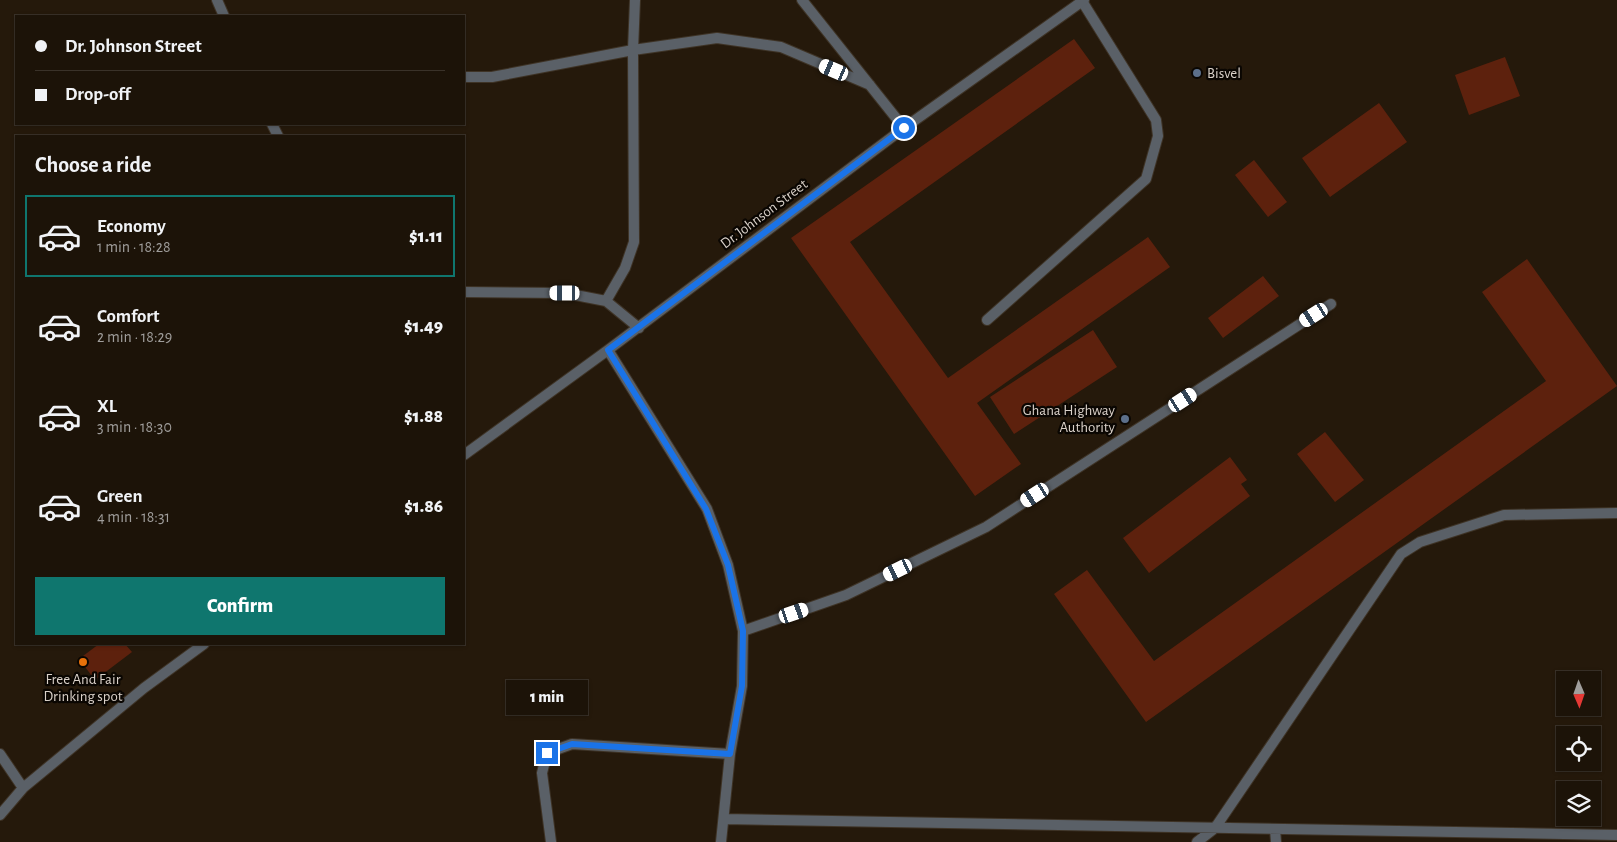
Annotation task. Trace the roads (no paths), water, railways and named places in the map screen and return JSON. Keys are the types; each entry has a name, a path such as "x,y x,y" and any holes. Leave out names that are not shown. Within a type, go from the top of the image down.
{"street":[{"path":"217,0 224,15"},
{"path":"606,301 625,268 634,242 633,50 635,0"},
{"path":"802,0 904,128"},
{"path":"987,320 1146,179 1158,136 1156,120 1083,1"},
{"name":"Dr. Johnson Street","path":"465,454 639,328 904,128 1083,1"},
{"path":"465,77 492,77 633,50 717,38 780,47 870,85"},
{"path":"465,292 565,293 606,301 639,328"},
{"path":"743,631 846,595 986,527 1331,304"},
{"path":"608,350 706,509 728,565 743,631 742,686 730,754 721,842"},
{"path":"1197,842 1215,828 1401,554 1420,542 1504,515 1617,513"},
{"path":"0,815 23,788 144,688 203,645"},
{"path":"552,842 542,773 547,753 572,744 730,754"},
{"path":"0,754 23,788"},
{"path":"724,819 1617,835"},
{"path":"1275,829 1276,842"}],"place":[{"name":"Bisvel","path":"1197,73"},
{"name":"Ghana Highway Authority","path":"1125,419"},
{"name":"Free And Fair Drinking spot","path":"83,662"}]}
